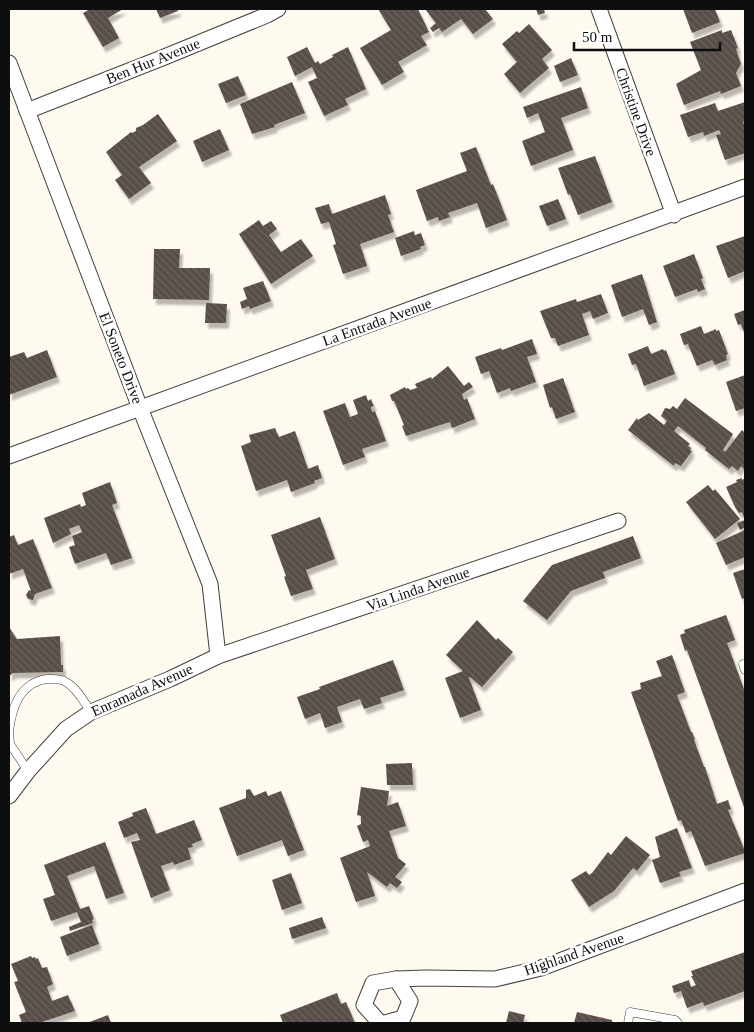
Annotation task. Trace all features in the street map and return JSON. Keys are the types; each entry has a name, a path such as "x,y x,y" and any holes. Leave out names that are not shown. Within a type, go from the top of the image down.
{"street":[{"name":"Ben Hur Avenue","path":"27,111 162,58 278,9"},
{"name":"Christine Drive","path":"599,9 674,215"},
{"name":"El Soneto Drive","path":"9,63 140,408 210,584 218,656"},
{"name":"La Entrada Avenue","path":"9,456 674,215 745,187"},
{"name":"Via Linda Avenue","path":"218,656 618,522"},
{"name":"Enramada Avenue","path":"9,796 28,771 66,729 91,712 170,679 218,656"},
{"name":"Highland Avenue","path":"380,1023 364,1005 373,983 396,979 426,978 495,979 541,968 745,891"},
{"path":"385,1023 403,1018 410,1001 396,979"}],"lane":[{"path":"28,771 10,744 9,731 12,711 20,694 32,684 44,680 56,679 66,681 77,692 91,712"},
{"path":"628,1023 630,1012 675,1020 678,1023"}],"building":[{"path":"90,9 123,9 108,18 119,38 103,47 83,13"},
{"path":"156,9 178,9 178,11 160,18"},
{"path":"378,9 418,9 429,32 421,36 427,45 398,62 404,72 382,85 360,48 391,30"},
{"path":"425,9 485,9 493,19 473,34 461,19 442,32 439,28 433,32 430,28 436,23"},
{"path":"536,9 544,9 545,13 538,15"},
{"path":"683,9 715,9 720,22 692,33"},
{"path":"529,24 552,50 542,59 549,68 520,93 504,74 517,62 502,44 517,31 519,33"},
{"path":"722,30 722,33 731,30 738,48 736,49 741,64 736,73 741,86 721,94 720,91 684,105 676,84 701,70 690,42"},
{"path":"307,47 315,63 318,61 320,64 348,47 366,89 345,99 348,105 324,116 308,82 317,78 312,67 295,76 287,57"},
{"path":"571,58 578,75 560,82 554,66"},
{"path":"238,76 246,95 226,103 218,84"},
{"path":"292,82 305,113 274,125 275,127 252,134 240,104"},
{"path":"581,87 588,108 561,118 573,150 531,166 522,141 545,132 538,113 527,118 523,107"},
{"path":"745,102 745,121 743,122 745,127 745,153 725,160 716,135 721,134 719,130 704,136 703,132 688,137 680,115 715,103 718,111"},
{"path":"158,114 177,141 139,167 151,183 129,199 115,180 122,175 106,152 131,132 136,131 136,128"},
{"path":"220,129 229,150 202,162 193,141"},
{"path":"476,147 507,220 486,228 477,203 448,213 450,217 439,221 438,217 427,221 416,190 467,171 460,153"},
{"path":"595,156 612,202 578,215 558,168"},
{"path":"385,195 391,214 388,215 394,232 360,244 367,266 343,274 333,245 336,244 329,222 321,224 315,208 329,204 332,214"},
{"path":"558,199 566,219 547,226 539,206"},
{"path":"259,220 263,226 271,221 277,229 269,235 281,252 301,239 313,256 271,284 239,234"},
{"path":"414,231 415,235 421,233 425,245 420,247 421,249 401,256 395,238"},
{"path":"745,236 745,271 728,278 716,246"},
{"path":"154,249 180,249 179,268 210,268 209,300 153,299"},
{"path":"694,254 705,289 698,292 697,289 675,297 663,266"},
{"path":"642,274 657,322 649,325 643,309 622,317 611,285"},
{"path":"263,281 271,301 250,309 249,306 242,309 240,302 247,299 243,288"},
{"path":"601,294 608,313 593,319 590,311 582,314 589,335 558,346 555,338 551,338 540,311 576,299 577,302"},
{"path":"206,303 227,304 226,323 205,323"},
{"path":"745,310 745,335 741,324 738,325 734,314"},
{"path":"701,326 704,334 716,329 716,331 719,330 728,354 726,355 727,360 715,365 712,360 697,366 688,344 684,345 680,334"},
{"path":"532,339 537,354 527,357 536,382 511,391 510,388 497,393 489,371 481,374 475,357"},
{"path":"648,346 651,354 663,349 664,351 666,350 675,374 644,386 636,364 632,365 628,354"},
{"path":"47,350 57,377 9,395 9,357 24,352 27,358"},
{"path":"448,366 464,386 469,382 473,387 462,394 464,400 467,398 475,419 452,428 450,422 406,436 402,426 404,425 390,395 405,387 410,390 417,388 415,384 431,377 432,379"},
{"path":"745,375 745,408 736,411 726,382"},
{"path":"563,378 575,412 556,419 552,407 550,408 543,385"},
{"path":"366,395 368,401 371,399 374,406 371,407 372,412 375,411 386,441 362,449 365,457 343,465 323,411 345,403 350,417 358,414 353,400"},
{"path":"685,398 733,434 723,450 725,452 742,430 745,433 745,470 741,466 738,471 732,466 729,469 678,426 674,431 690,444 688,446 692,451 681,466 675,463 674,466 628,430 637,418 638,420 649,413 664,425 667,421 661,416 665,408 670,409 673,406 677,409"},
{"path":"275,428 279,437 295,431 308,469 318,465 322,478 314,481 315,483 291,492 287,480 256,491 241,446 251,442 249,435"},
{"path":"742,478 742,480 745,478 745,520 742,512 739,513 735,507 726,487"},
{"path":"110,482 117,503 112,505 132,558 111,565 106,553 75,564 69,547 75,545 72,536 82,532 79,525 69,529 71,534 53,543 44,518 80,504 81,507 86,505 82,493"},
{"path":"708,485 713,491 715,489 740,519 715,539 686,502"},
{"path":"320,517 335,559 306,570 313,589 291,596 271,535"},
{"path":"745,520 745,527 740,530 737,523"},
{"path":"745,530 745,557 726,565 716,543"},
{"path":"14,535 18,545 33,539 52,588 35,594 33,600 28,599 26,595 29,590 31,591 23,569 9,574 9,537"},
{"path":"633,536 641,558 603,572 605,578 571,591 547,620 523,601 552,565"},
{"path":"745,569 745,598 742,599 733,573"},
{"path":"726,615 735,640 727,643 745,692 745,810 680,635 685,633 684,630"},
{"path":"477,620 496,640 498,638 513,652 482,687 469,678 481,710 460,718 445,678 463,671 446,655"},
{"path":"9,627 17,639 60,636 63,672 13,673 9,676"},
{"path":"672,655 685,692 677,695 695,739 717,804 728,800 731,809 728,810 745,851 745,853 705,866 691,831 686,833 681,820 678,821 631,692 641,689 640,683 662,676 656,661"},
{"path":"393,660 404,690 380,698 382,703 364,709 360,699 337,707 342,722 325,728 320,713 305,719 297,697"},
{"path":"412,763 413,785 387,785 386,764"},
{"path":"361,787 389,791 387,806 398,802 406,826 389,831 398,858 406,864 395,877 402,882 397,888 390,883 387,887 367,872 375,896 356,902 340,858 370,846 368,840 363,842 357,826 361,824 361,816 357,815"},
{"path":"250,789 254,796 266,791 268,796 281,791 304,850 288,856 282,840 237,856 219,808 246,798 246,790"},
{"path":"146,808 156,834 194,820 202,840 192,844 193,847 188,848 191,859 174,865 173,862 161,866 170,890 151,898 131,842 140,840 137,833 124,838 118,822 133,816 132,813"},
{"path":"677,828 692,868 679,872 681,876 660,883 652,860 660,857 655,837"},
{"path":"626,836 650,855 637,871 633,868 614,891 589,907 571,880 586,871 589,875 592,873 608,852 611,855"},
{"path":"105,842 124,893 106,899 94,866 67,876 80,909 89,906 94,919 92,920 93,923 70,931 69,927 81,922 77,912 51,921 43,899 55,895 44,865"},
{"path":"291,873 302,903 282,910 272,880"},
{"path":"322,917 326,928 292,939 289,928"},
{"path":"92,925 99,944 67,956 60,937"},
{"path":"745,952 745,991 704,1006 703,1002 687,1008 681,991 674,993 672,986 689,980 691,987 696,985 691,976 693,976 691,971"},
{"path":"31,956 32,958 38,958 42,968 47,967 53,984 47,987 52,1001 68,995 75,1011 39,1023 22,1023 19,1015 26,1012 14,982 18,981 11,964"},
{"path":"337,993 341,1004 346,1002 355,1023 283,1023 280,1015"},
{"path":"509,1011 525,1015 523,1023 506,1023"},
{"path":"577,1012 612,1020 612,1023 574,1023"},
{"path":"108,1015 111,1023 87,1023"}]}
